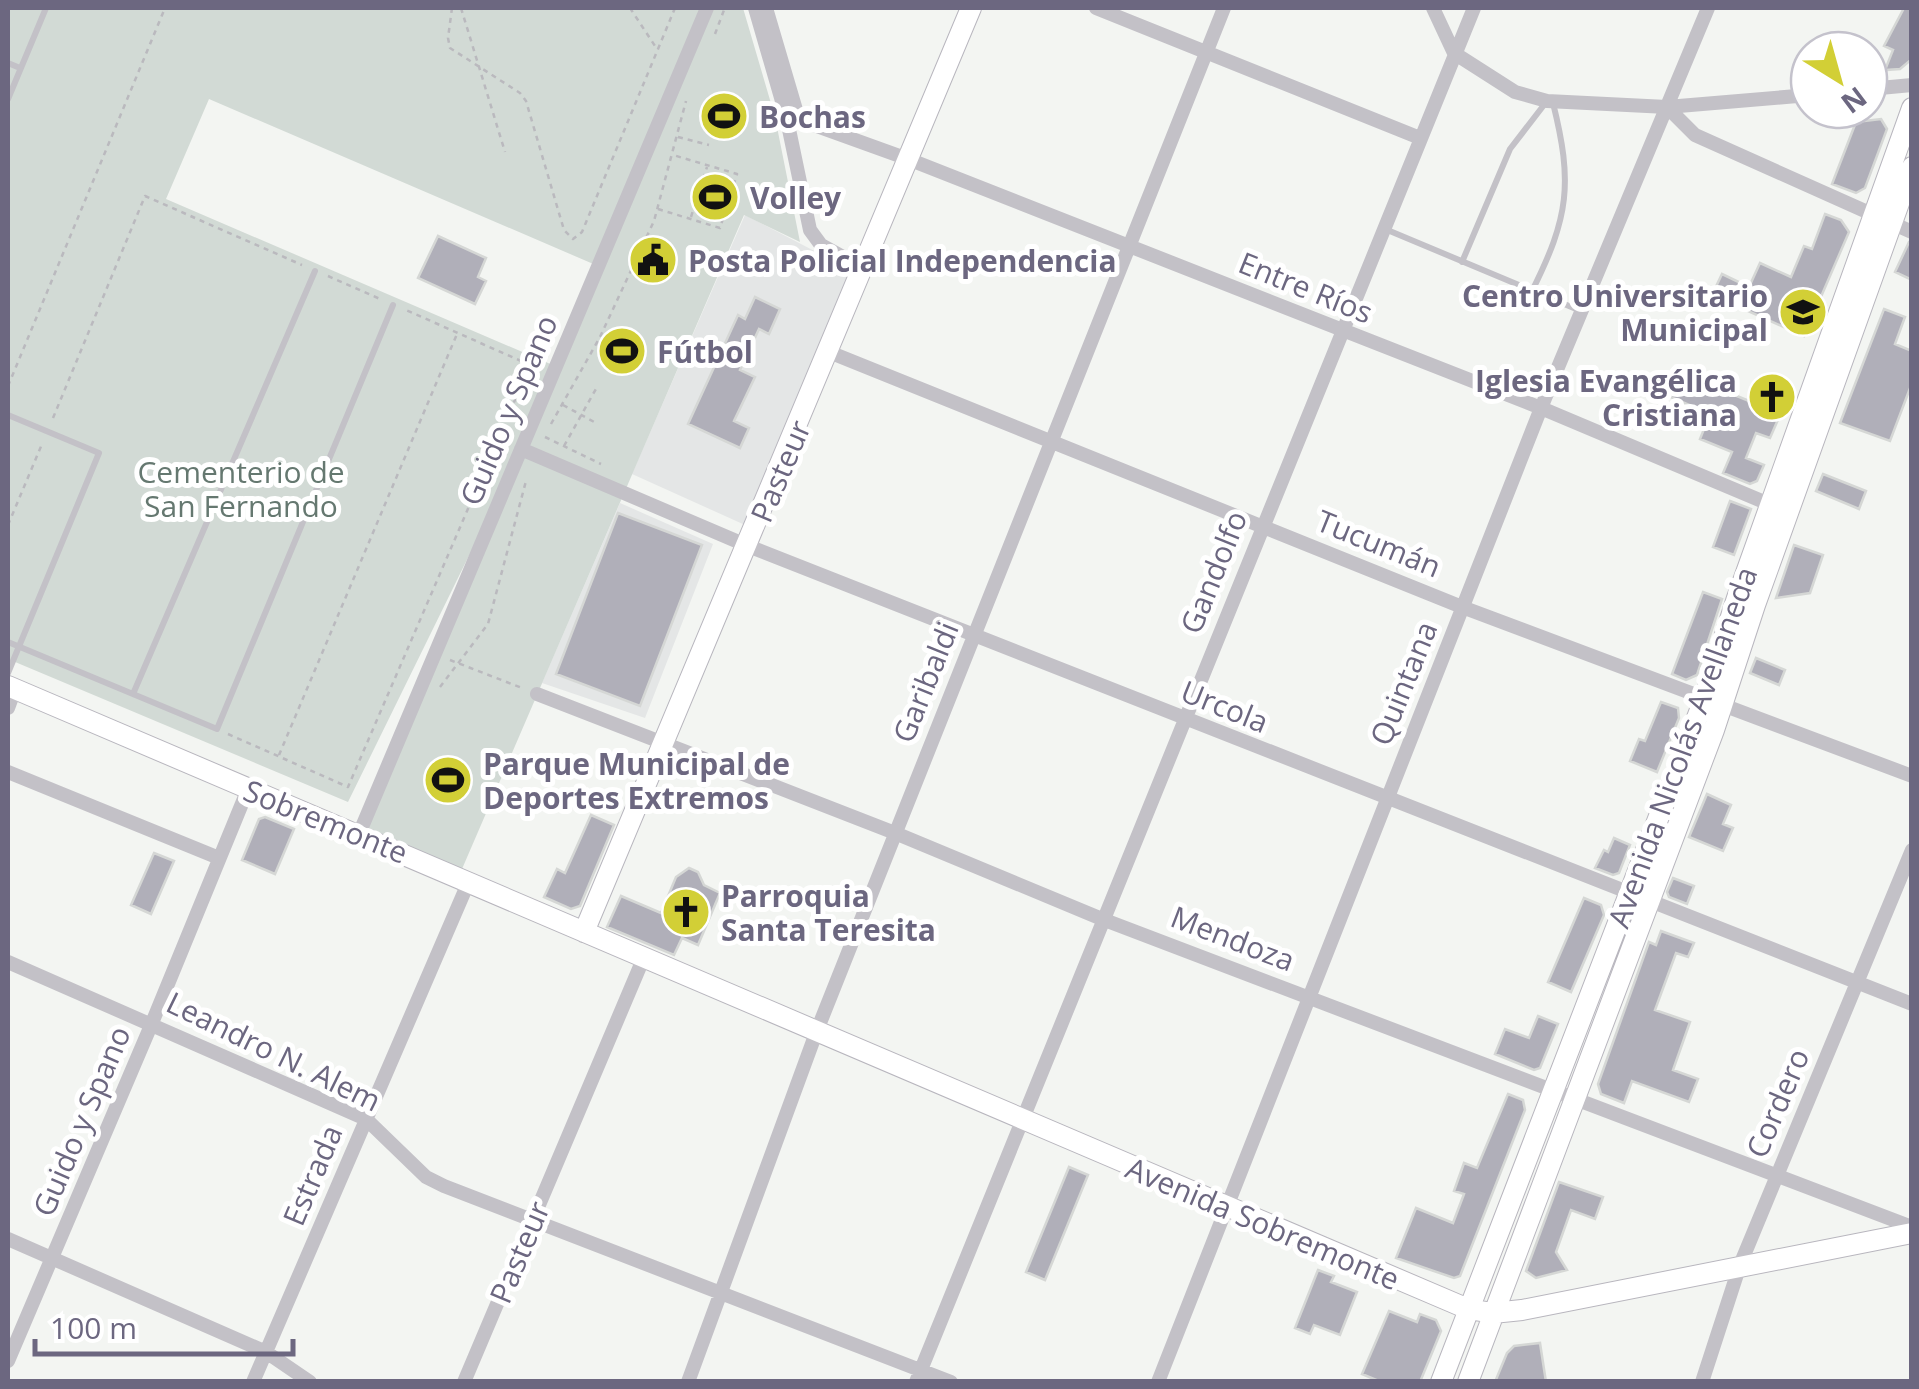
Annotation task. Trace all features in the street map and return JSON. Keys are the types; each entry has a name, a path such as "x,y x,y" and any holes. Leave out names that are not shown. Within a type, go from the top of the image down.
{"main road":[{"name":"Pasteur","path":"584,932 971,8"},
{"name":"Avenida Nicolás Avellaneda","path":"1892,224 1912,108"},
{"name":"Avenida Nicolás Avellaneda","path":"1468,1382 1781,509 1912,167"},
{"name":"Sobremonte","path":"9,689 359,834 644,958"},
{"name":"Avenida Nicolás Avellaneda","path":"1440,1382 1552,1093 1639,899"},
{"name":"Avenida Sobremonte","path":"644,958 1468,1309 1493,1313 1912,1230"}],"street":[{"name":"Guido y Spano","path":"359,834 527,452 707,8"},
{"path":"755,8 793,118"},
{"path":"766,8 793,118 810,230 822,245 863,268"},
{"path":"1096,8 1420,138"},
{"name":"Garibaldi","path":"688,1382 816,1034 1224,8"},
{"path":"1432,8 1454,53 1515,92 1550,101 1666,108 1789,97"},
{"name":"Gandolfo","path":"919,1376 1474,8"},
{"name":"Quintana","path":"1158,1382 1540,408 1708,8"},
{"path":"1666,108 1696,135 1892,224"},
{"name":"Entre Ríos","path":"793,118 908,159 1540,408 1781,509"},
{"name":"Tucumán","path":"829,352 1462,607 1912,776"},
{"name":"Urcola","path":"527,452 973,636 1912,1004"},
{"name":"Mendoza","path":"537,694 895,833 1102,919 1552,1093 1777,1174 1912,1230"},
{"path":"8,772 218,858"},
{"name":"Guido y Spano","path":"8,1362 248,789"},
{"name":"Cordero","path":"1702,1382 1740,1266 1912,850"},
{"name":"Estrada","path":"253,1382 469,881"},
{"name":"Pasteur","path":"464,1382 644,958"},
{"name":"Leandro N. Alem","path":"8,962 366,1119 426,1178 919,1376 951,1382"},
{"path":"8,1239 266,1352 310,1382"}],"lane":[{"path":"8,99 46,8"},
{"path":"8,63 20,68"},
{"path":"1462,262 1510,149 1550,101"},
{"path":"1532,291 1553,245 1567,181 1566,154 1550,101"},
{"path":"1383,228 1582,312"},
{"path":"133,694 315,270"},
{"path":"8,642 217,729 393,305"},
{"path":"8,415 99,452 19,646 9,689"}],"path":[{"path":"8,386 165,8"},
{"path":"452,8 448,45 520,92 526,101 564,230 572,239 582,232 675,8"},
{"path":"461,8 505,152"},
{"path":"630,8 658,50"},
{"path":"710,44 725,10 718,8"},
{"path":"438,690 488,624 527,452 562,404 600,337 657,209 688,96"},
{"path":"677,136 709,146"},
{"path":"657,209 720,228 736,174 672,155"},
{"path":"690,219 708,166"},
{"path":"8,526 145,196 530,365 348,787 217,729"},
{"path":"278,756 458,333"},
{"path":"564,446 597,387"},
{"path":"562,404 596,423"},
{"path":"435,654 537,694"}],"shaded area":[{"path":"745,215 853,271 745,525 632,474"},
{"path":"620,503 713,544 645,718 542,683"}],"green space":[{"name":"Cementerio de San Fernando","path":"8,8 743,8 775,117 800,242 744,215 462,869 362,827 510,472 348,802 8,659","holes":["209,99 598,266 555,366 166,199"]}],"building":[{"path":"1904,8 1912,8 1912,59 1900,69 1889,70 1893,50 1889,48 1889,36"},
{"path":"1853,130 1887,130 1865,188 1856,193 1832,184"},
{"name":"Centro Universitario Municipal","path":"1825,214 1841,220 1849,232 1804,336 1712,295 1722,274 1749,287 1760,263 1791,277 1804,246 1812,249"},
{"path":"438,236 486,258 478,277 486,281 475,304 418,278"},
{"path":"1912,242 1912,280 1895,272"},
{"path":"755,297 780,309 769,334 759,329 740,370 755,377 734,421 749,428 740,448 688,424 738,315 745,319"},
{"path":"1884,309 1905,317 1895,344 1912,351 1912,383 1890,441 1840,423"},
{"path":"1676,371 1754,403 1763,380 1790,392 1770,438 1756,433 1746,458 1764,465 1757,481 1750,484 1723,473 1732,452 1700,439 1710,414 1666,395"},
{"path":"1823,474 1866,491 1859,509 1816,491"},
{"path":"1730,501 1751,509 1734,555 1713,547"},
{"path":"618,513 702,545 640,706 556,674"},
{"path":"1794,545 1823,555 1810,593 1776,598"},
{"path":"1703,592 1722,599 1697,675 1686,680 1672,674"},
{"path":"1756,658 1785,670 1779,685 1750,673"},
{"path":"1661,702 1678,708 1679,718 1657,772 1630,761 1639,739 1645,741"},
{"path":"1707,794 1731,805 1723,824 1733,828 1723,851 1689,837"},
{"path":"591,815 614,825 580,906 571,909 544,897 557,869 565,873"},
{"path":"265,817 294,829 275,874 242,860 259,819"},
{"path":"1614,838 1630,845 1619,873 1613,875 1595,868"},
{"path":"154,853 174,861 151,914 131,905"},
{"name":"Parroquia Santa Teresita","path":"689,868 698,872 704,885 720,893 698,945 682,938 674,955 607,927 621,896 661,913 676,877"},
{"path":"1673,878 1694,886 1687,904 1669,897"},
{"path":"1584,898 1601,905 1604,915 1571,992 1548,982"},
{"path":"1661,931 1694,943 1688,957 1676,953 1655,1010 1690,1022 1673,1070 1698,1079 1689,1102 1632,1081 1624,1103 1601,1094 1598,1084 1649,942 1656,945"},
{"path":"1538,1016 1558,1024 1540,1068 1534,1070 1495,1054 1505,1029 1529,1038"},
{"path":"1508,1094 1523,1100 1525,1110 1460,1276 1454,1278 1396,1258 1416,1208 1453,1223 1464,1194 1454,1191 1464,1163 1477,1168"},
{"path":"1069,1167 1088,1175 1045,1280 1026,1272"},
{"path":"1559,1182 1603,1197 1595,1219 1571,1210 1556,1252 1567,1270 1536,1278 1526,1271"},
{"path":"1318,1270 1334,1276 1331,1282 1357,1292 1340,1335 1314,1325 1310,1334 1295,1328"},
{"path":"1389,1311 1417,1322 1420,1314 1436,1320 1441,1331 1420,1382 1381,1382 1362,1374"},
{"path":"1540,1343 1546,1382 1495,1382 1514,1346"}],"place":[{"name":"Bochas","path":"724,116"},
{"name":"Volley","path":"715,197"},
{"name":"Posta Policial Independencia","path":"653,260"},
{"name":"Centro Universitario Municipal","path":"1803,312"},
{"name":"Fútbol","path":"622,351"},
{"name":"Iglesia Evangélica Cristiana","path":"1772,397"},
{"name":"Parque Municipal de Deportes Extremos","path":"448,780"},
{"name":"Parroquia Santa Teresita","path":"686,912"}]}
